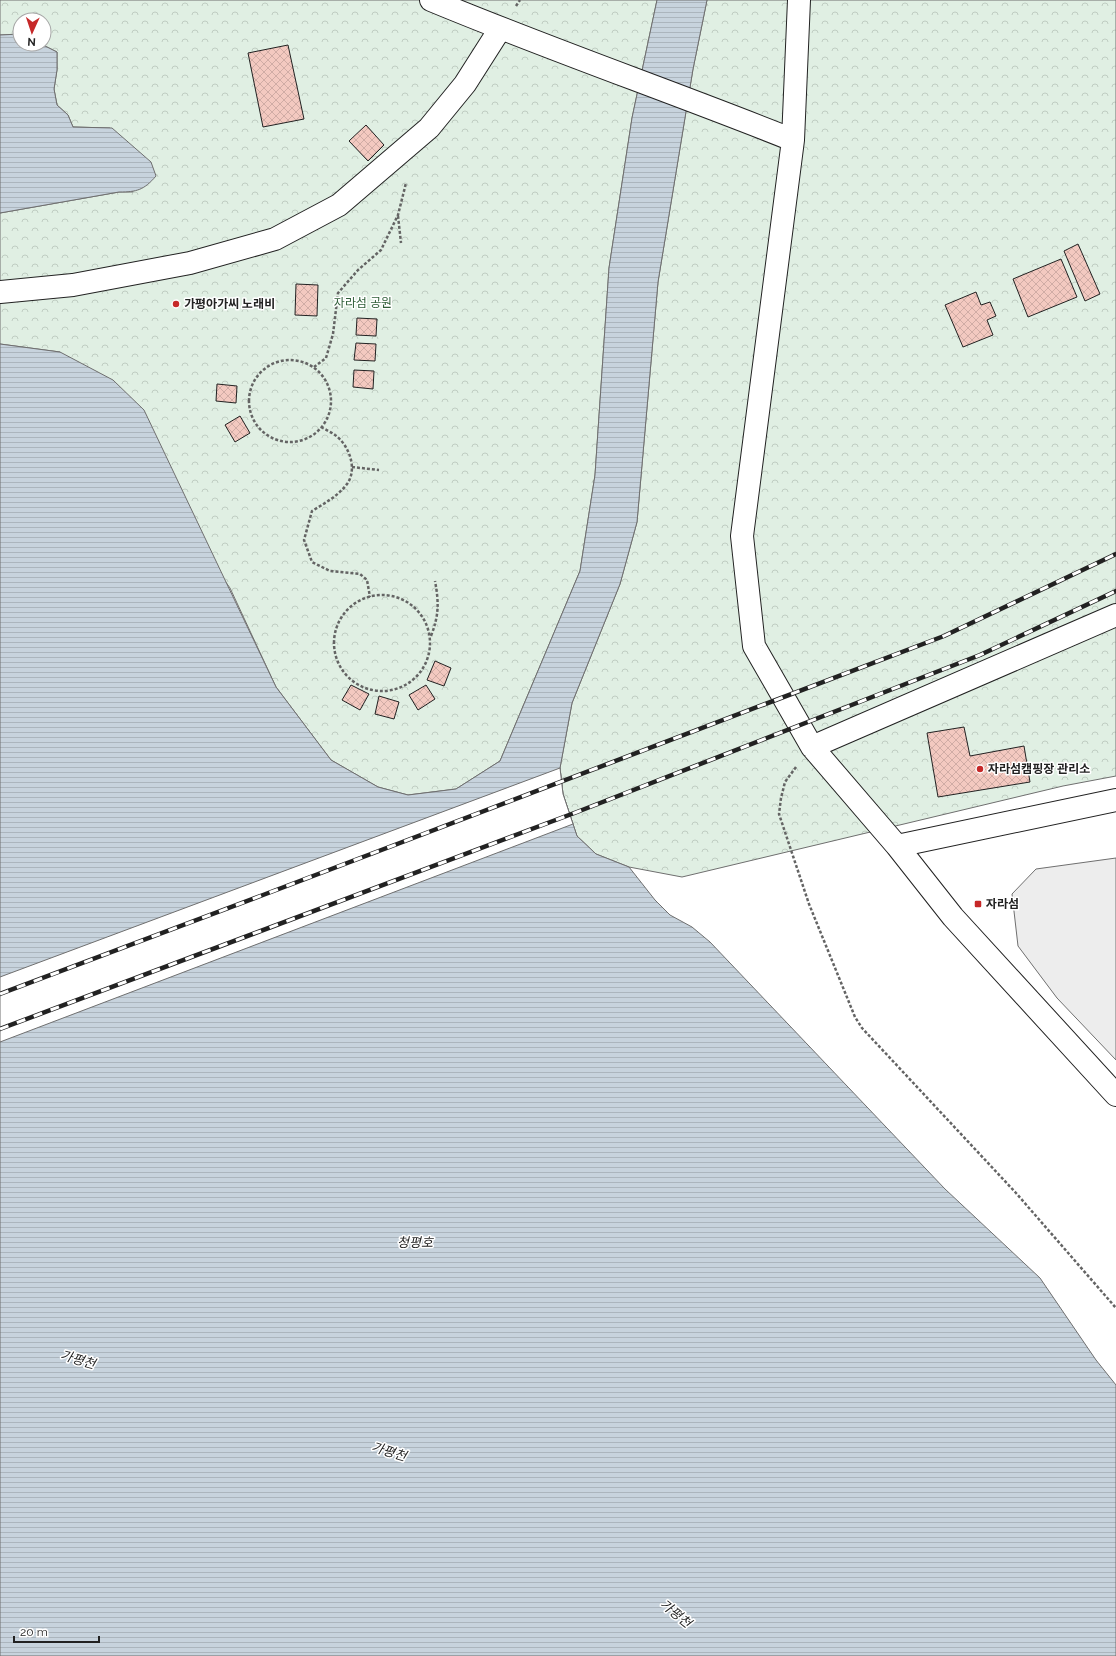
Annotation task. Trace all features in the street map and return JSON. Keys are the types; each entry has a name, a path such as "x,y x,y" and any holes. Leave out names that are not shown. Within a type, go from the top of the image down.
{"street":[{"path":"431,0 500,29 709,106 793,140"},
{"path":"799,0 793,140 742,536 754,646 812,747 897,846 953,917 1116,1095"},
{"path":"0,292 73,285 190,263 275,239 339,205 429,128 465,84 500,29"},
{"path":"812,747 1116,615"},
{"path":"897,846 1116,800"}],"path":[{"path":"314,367 326,358 332,334 338,293 358,270 381,250 398,216 407,182 408,147"},
{"path":"398,216 401,243"},
{"path":"290,359 314,367 323,376 329,388 332,400 330,413 321,427 314,435 301,440 287,442 273,438 261,430 253,419 249,406 250,391 256,378 265,368 277,362 290,359"},
{"path":"321,427 336,435 348,450 352,467 348,484 334,497 312,511 304,540 312,562 330,571 360,574 367,580 370,597"},
{"path":"352,467 379,470"},
{"path":"430,636 437,620 438,600 435,581"},
{"path":"386,595 402,599 416,608 425,621 430,636 430,652 425,667 416,679 402,688 387,692 371,690 357,684 345,674 337,660 334,644 336,628 344,614 356,603 370,597 386,595"},
{"path":"812,747 785,782 779,814 809,904 855,1017 862,1028 1016,1193 1116,1308"}],"green space":[{"name":"자라섬 공원","path":"0,0 657,0 632,118 609,268 595,475 580,571 500,761 456,789 408,795 378,787 331,760 276,687 230,588 60,352 0,344 0,213 119,192 133,192 110,128 73,127 68,115 57,105 54,89 57,70 57,52 52,50 52,12 12,12 12,34 0,35"},
{"path":"707,0 1116,0 1116,776 1063,786 682,877 629,867 596,854 577,836 563,794 560,768 572,703 620,584 637,522 658,282 693,69"}],"shaded area":[{"path":"1116,858 1116,1060 1057,998 1018,946 1012,894 1036,869"}],"water":[{"name":"청평호","path":"657,0 707,0 693,69 658,282 637,522 620,584 572,703 560,768 563,794 577,836 596,854 629,867 655,900 670,915 692,927 710,942 945,1189 1040,1278 1096,1360 1116,1385 1116,1656 0,1656 0,344 60,352 113,380 144,410 276,687 331,760 378,787 408,795 456,789 500,761 580,571 595,475 609,268 632,118"},
{"path":"12,34 12,52 52,52 52,50 57,52 57,70 54,89 57,105 68,115 73,127 112,128 151,162 156,176 144,187 135,191 119,192 0,213 0,35"}],"pier":[{"path":"560,768 563,794 573,824 0,1042 0,977"}],"building":[{"path":"288,45 304,119 263,127 248,53"},
{"path":"366,125 384,145 368,161 349,141"},
{"path":"1078,244 1100,294 1085,301 1064,251"},
{"path":"1061,259 1077,297 1028,317 1013,279"},
{"path":"296,284 318,285 317,316 295,315"},
{"path":"976,292 981,305 990,302 996,316 987,320 993,335 963,347 945,305"},
{"path":"357,318 377,319 376,336 356,335"},
{"path":"356,343 376,344 375,361 354,360"},
{"path":"354,370 374,371 373,389 353,387"},
{"path":"217,384 237,386 236,403 216,401"},
{"path":"240,416 250,433 235,442 225,425"},
{"path":"435,661 451,668 444,686 427,680"},
{"path":"351,685 369,694 360,710 342,700"},
{"path":"426,685 435,699 418,710 409,695"},
{"path":"379,696 399,702 394,719 375,714"},
{"name":"자라섬캠핑장 관리소","path":"964,727 970,756 1024,746 1030,782 938,797 927,733"}],"railway":[{"path":"0,994 944,636 1116,554"},
{"path":"0,1029 577,812 980,655 1116,591"}],"place":[{"name":"가평아가씨 노래비","path":"176,304"},
{"name":"자라섬캠핑장 관리소","path":"980,769"},
{"name":"자라섬","path":"978,904"}],"water label":[{"name":"가평천","path":"78,1359"},
{"name":"가평천","path":"389,1451"},
{"name":"가평천","path":"676,1613"}]}
